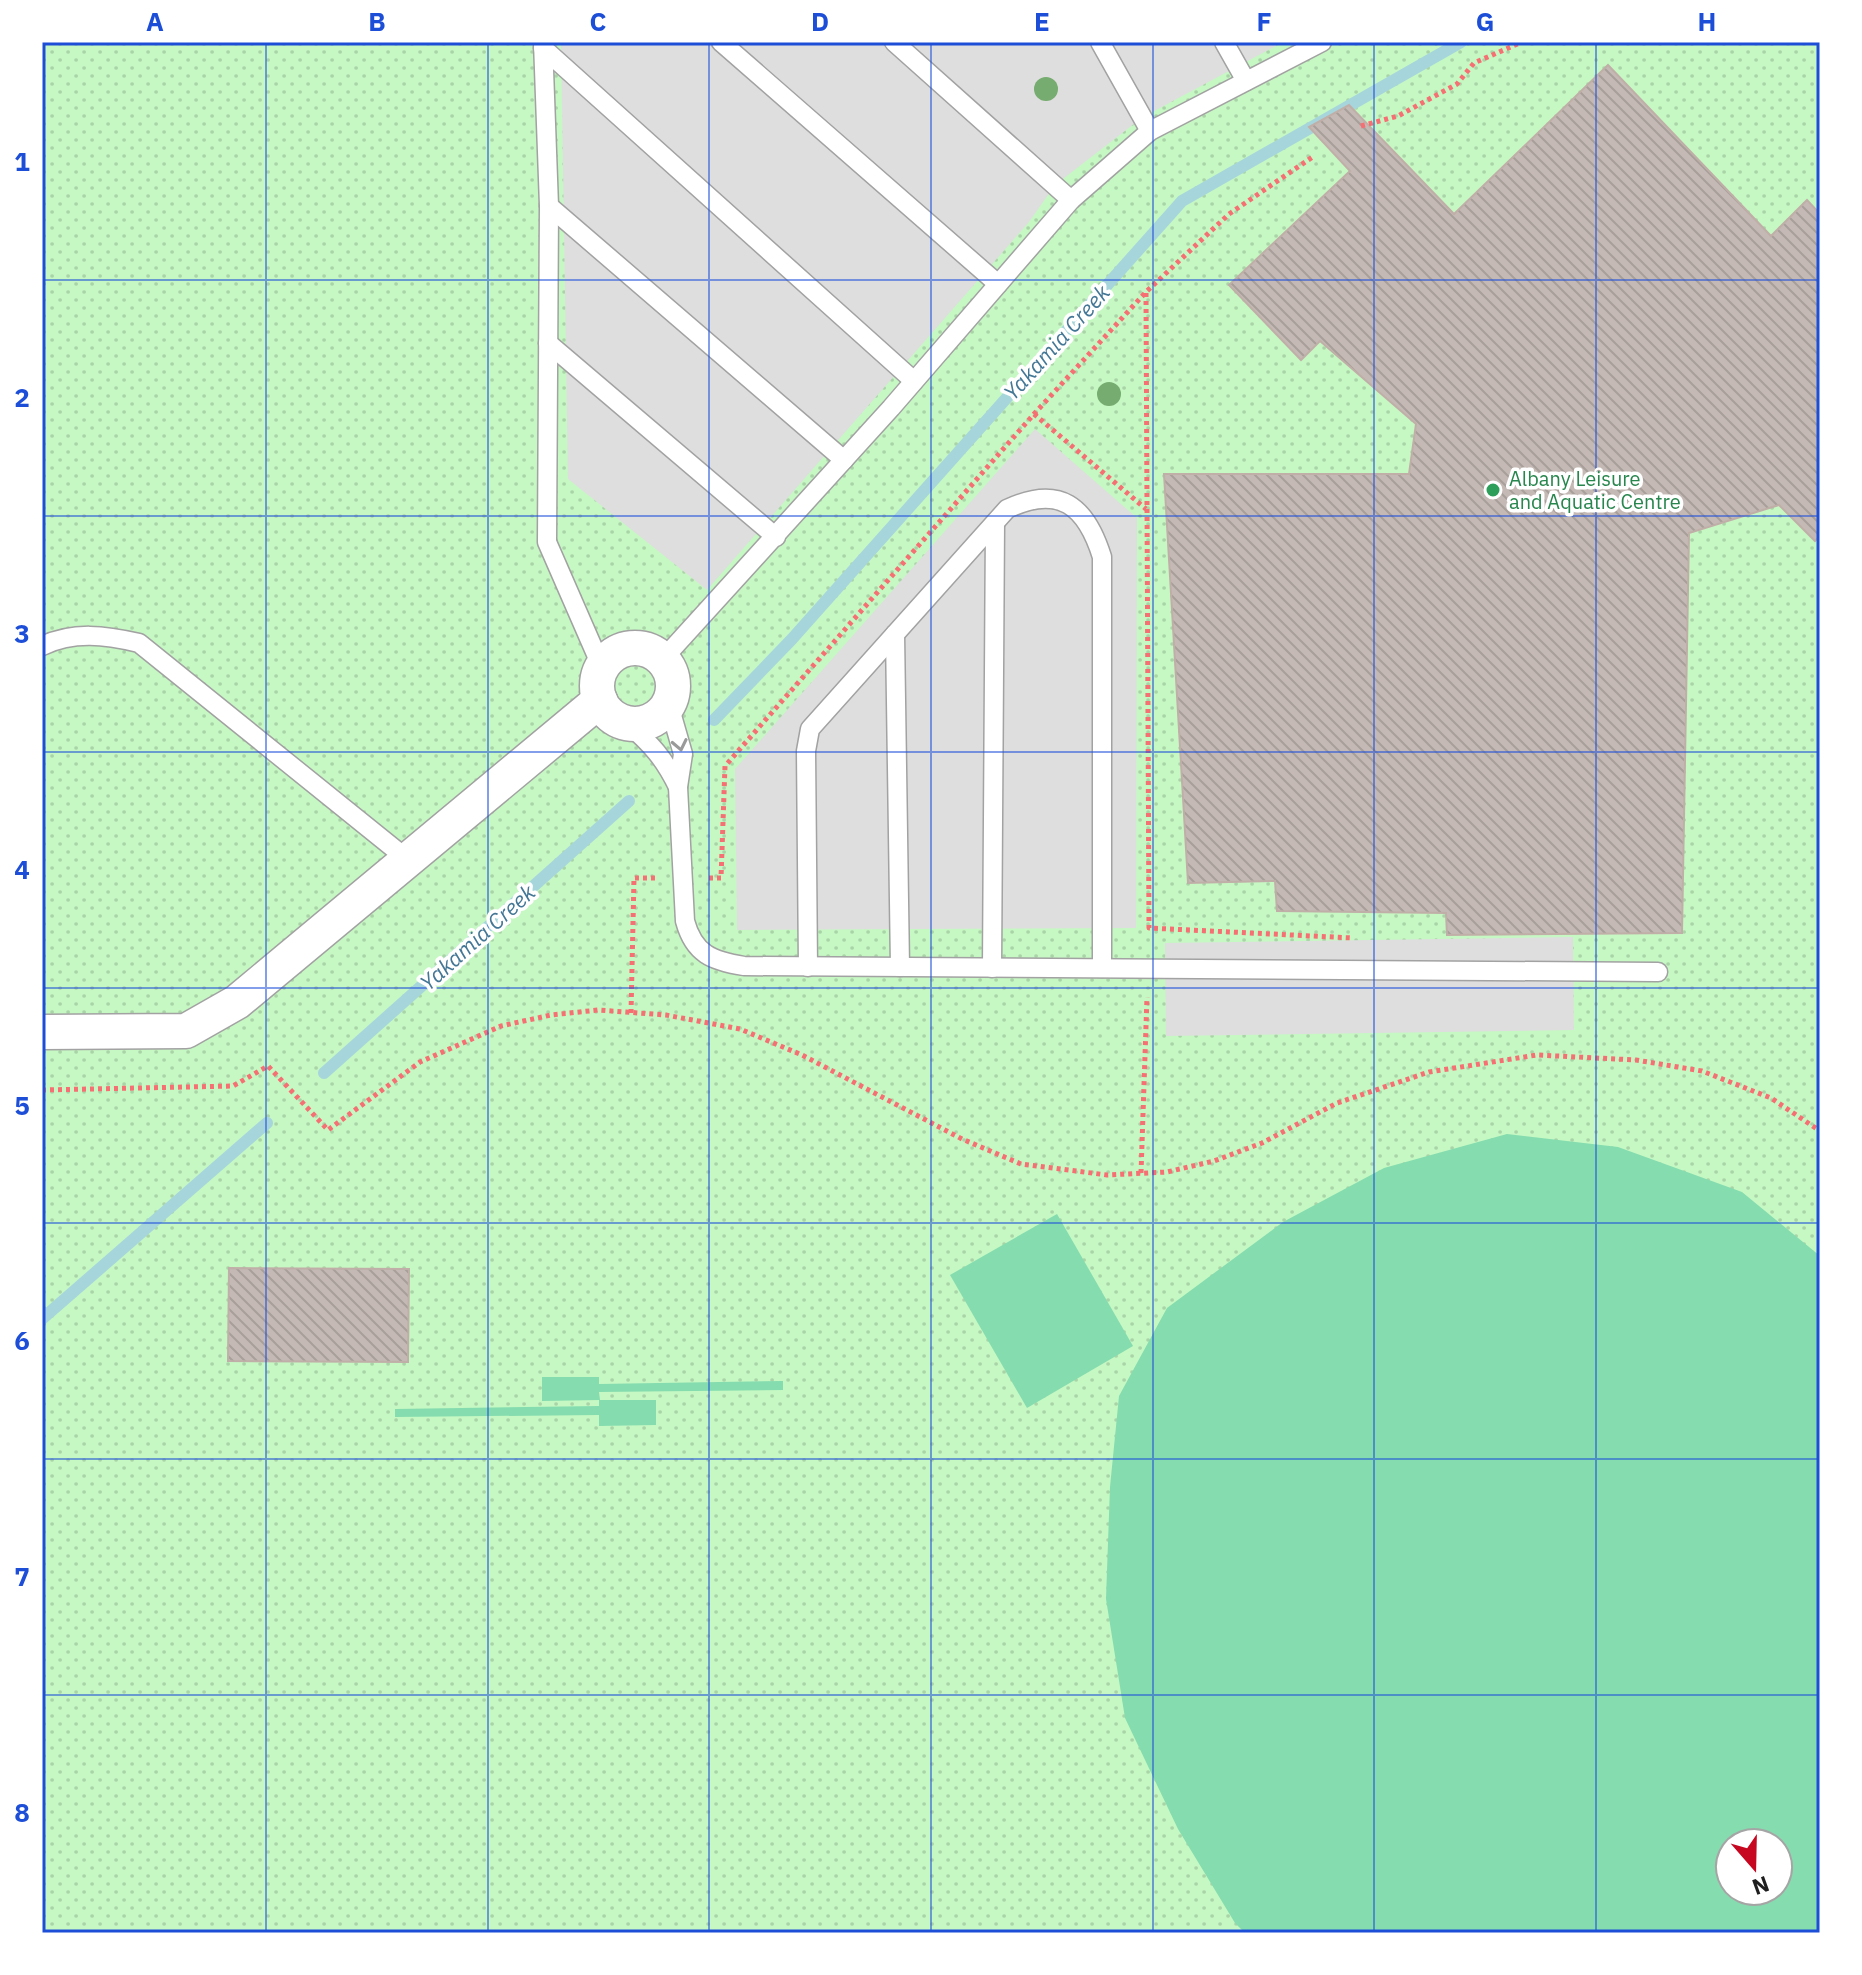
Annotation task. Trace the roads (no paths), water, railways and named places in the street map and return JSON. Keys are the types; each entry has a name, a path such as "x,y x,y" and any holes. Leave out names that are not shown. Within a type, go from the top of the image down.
{"street":[{"path":"42,1032 186,1031 237,1002 407,859 601,684 619,652 642,649 663,659 673,682 669,705 651,721 627,723 610,715 601,684"}],"lane":[{"path":"721,42 998,284"},
{"path":"894,42 1071,200"},
{"path":"1100,42 1150,131"},
{"path":"1224,42 1246,81"},
{"path":"663,659 776,537 1071,200 1150,131 1322,42"},
{"path":"543,45 914,381"},
{"path":"543,45 549,206 547,542 601,684"},
{"path":"549,206 844,460"},
{"path":"548,343 776,537"},
{"path":"808,967 806,751 810,729 1007,509 1026,500 1046,498 1070,504 1093,529 1102,557 1102,968"},
{"path":"992,968 995,523"},
{"path":"895,634 900,967"},
{"path":"42,646 62,637 106,636 139,643 407,859"},
{"path":"669,705 683,754 678,787 685,921 688,934 696,945 717,962 744,966 808,967 1658,972"},
{"path":"627,723 666,762 678,787"}],"waterway":[{"name":"Yakamia Creek","path":"714,720 792,639 1182,201 1461,42"},
{"name":"Yakamia Creek","path":"324,1073 629,801"},
{"name":"Yakamia Creek","path":"42,1319 267,1123"}],"place":[{"name":"Albany Leisure and Aquatic Centre","path":"1493,490"}]}
